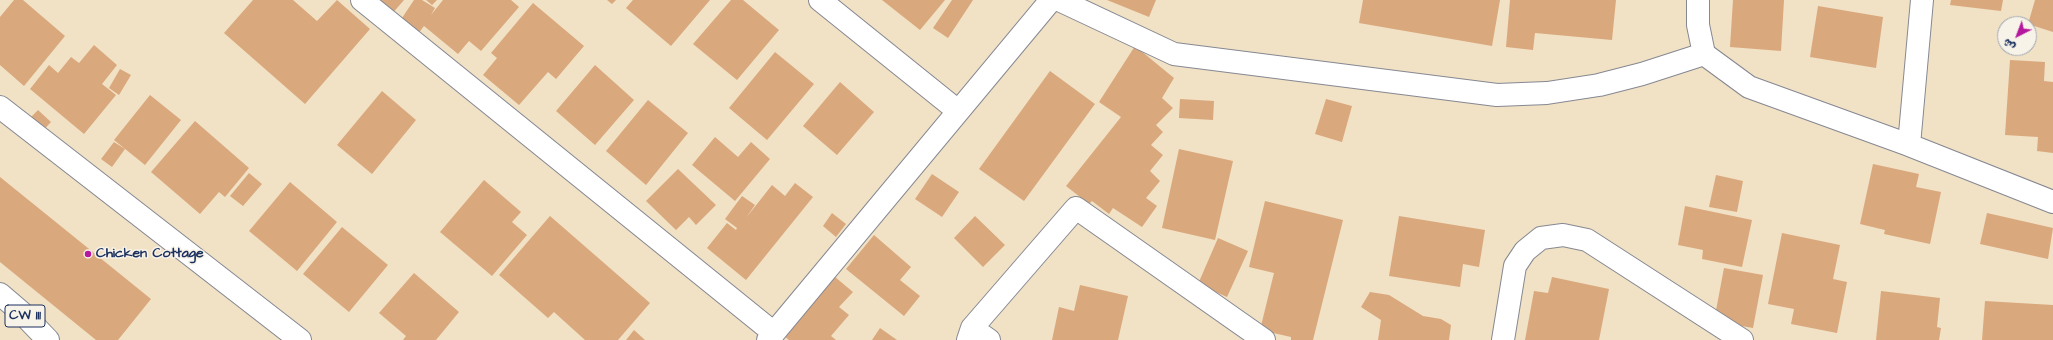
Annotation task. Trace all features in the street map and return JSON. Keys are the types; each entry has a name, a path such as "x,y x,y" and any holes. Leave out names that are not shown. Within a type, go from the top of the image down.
{"street":[{"path":"362,0 771,336 1051,0"},
{"path":"820,0 958,111"},
{"path":"1059,0 1174,54 1498,95 1548,94 1599,84 1642,74 1704,54"},
{"path":"1698,0 1698,25 1704,54 1748,87 1909,145 2053,202"},
{"path":"1909,145 1922,0"},
{"path":"0,107 300,340"},
{"path":"976,336 1076,208 1264,340"},
{"path":"1503,340 1515,266 1525,251 1541,238 1563,235 1587,240 1742,340"},
{"name":"CW 111","path":"0,294 21,312 48,340"}],"building":[{"path":"14,0 23,0 65,36 24,86 0,65 0,17"},
{"path":"253,0 293,0 317,21 337,0 370,29 305,104 224,33"},
{"path":"373,0 404,0 391,15"},
{"path":"414,0 422,0 435,8 431,15 443,0 511,0 519,7 481,51 469,41 458,54 424,26 418,34 400,21"},
{"path":"426,0 437,0 432,5"},
{"path":"607,0 616,0 612,4"},
{"path":"633,0 710,0 671,46 626,8"},
{"path":"731,0 743,0 779,30 737,80 693,44"},
{"path":"882,0 945,0 920,30"},
{"path":"952,0 973,0 948,38 933,28"},
{"path":"1107,0 1156,0 1149,17"},
{"path":"1363,0 1500,0 1492,46 1359,23"},
{"path":"1510,0 1616,0 1612,40 1535,33 1533,50 1506,47"},
{"path":"1733,0 1784,0 1781,51 1730,47"},
{"path":"1951,0 2003,0 2001,11 1950,5"},
{"path":"2035,0 2053,0 2053,32 2037,27 2037,16 2030,16"},
{"path":"533,3 584,46 556,79 548,72 519,105 483,75 497,58 491,53"},
{"path":"1818,6 1883,17 1876,68 1810,57"},
{"path":"94,45 117,65 102,84 116,95 84,134 30,89 49,65 58,73 71,57 79,63"},
{"path":"1135,46 1174,78 1162,98 1173,108 1156,125 1163,132 1151,145 1163,155 1150,171 1160,181 1146,198 1157,206 1142,227 1113,208 1109,214 1092,201 1089,204 1066,186 1121,117 1099,102"},
{"path":"775,52 814,84 767,140 729,108"},
{"path":"2010,60 2045,62 2044,81 2053,82 2053,153 2037,151 2038,137 2005,135"},
{"path":"595,65 634,100 595,145 556,111"},
{"path":"120,69 131,75 119,95 109,88"},
{"path":"1050,71 1095,104 1024,201 979,169"},
{"path":"840,82 874,112 837,155 803,126"},
{"path":"382,91 416,120 372,174 337,145"},
{"path":"150,95 181,120 145,165 114,140"},
{"path":"1180,99 1214,101 1213,120 1179,118"},
{"path":"1326,99 1352,106 1342,142 1315,134"},
{"path":"648,100 688,133 646,185 606,151"},
{"path":"38,110 51,122 39,135 25,123"},
{"path":"195,121 249,168 225,197 219,192 200,214 151,172"},
{"path":"715,137 738,157 751,142 770,159 735,201 692,165"},
{"path":"114,142 125,149 112,167 101,159"},
{"path":"1179,149 1233,161 1215,240 1162,228"},
{"path":"1873,164 1919,174 1916,187 1941,192 1930,244 1884,234 1885,230 1860,224"},
{"path":"678,169 716,205 696,225 689,217 676,230 646,201"},
{"path":"249,173 262,184 243,206 230,196"},
{"path":"932,174 959,192 942,217 915,199"},
{"path":"1716,175 1743,181 1737,212 1709,207"},
{"path":"0,177 151,299 118,340 96,340 0,262"},
{"path":"484,180 521,212 512,222 527,235 492,276 440,232"},
{"path":"290,182 337,222 297,271 249,231"},
{"path":"795,183 813,197 746,280 707,248 727,223 736,230 737,228 725,219 742,196 755,205 746,218 772,185 785,196"},
{"path":"1265,201 1343,220 1313,340 1291,340 1291,337 1260,330 1274,273 1249,267"},
{"path":"1685,206 1752,220 1742,267 1702,259 1703,250 1678,245"},
{"path":"832,213 846,224 836,237 823,226"},
{"path":"1987,213 2053,228 2048,259 1980,244"},
{"path":"550,216 650,303 618,340 585,340 554,312 548,318 499,275"},
{"path":"975,216 1005,245 983,267 954,238"},
{"path":"1399,216 1485,230 1479,267 1463,264 1460,287 1389,276"},
{"path":"342,227 388,265 349,312 303,274"},
{"path":"1782,233 1840,245 1833,279 1847,282 1837,333 1791,324 1794,309 1768,304"},
{"path":"874,235 911,267 900,280 920,296 904,316 846,269"},
{"path":"1218,238 1248,251 1227,297 1198,284"},
{"path":"1724,268 1763,275 1753,328 1714,321"},
{"path":"414,273 459,312 436,340 403,340 406,336 379,313"},
{"path":"835,277 853,292 839,307 849,315 831,336 836,340 789,340 784,336"},
{"path":"1552,277 1609,289 1599,340 1525,340 1534,291 1548,293"},
{"path":"1080,285 1128,296 1118,340 1052,340 1059,307 1074,311"},
{"path":"1881,291 1940,298 1937,327 1941,328 1939,340 1876,340"},
{"path":"1370,292 1389,295 1423,316 1441,319 1451,325 1449,340 1378,340 1381,320 1361,307"},
{"path":"1985,301 2053,305 2053,340 1982,340"},
{"path":"880,328 897,340 872,340"},
{"path":"634,330 645,340 626,340"}],"place":[{"name":"Chicken Cottage","path":"88,254"}]}
